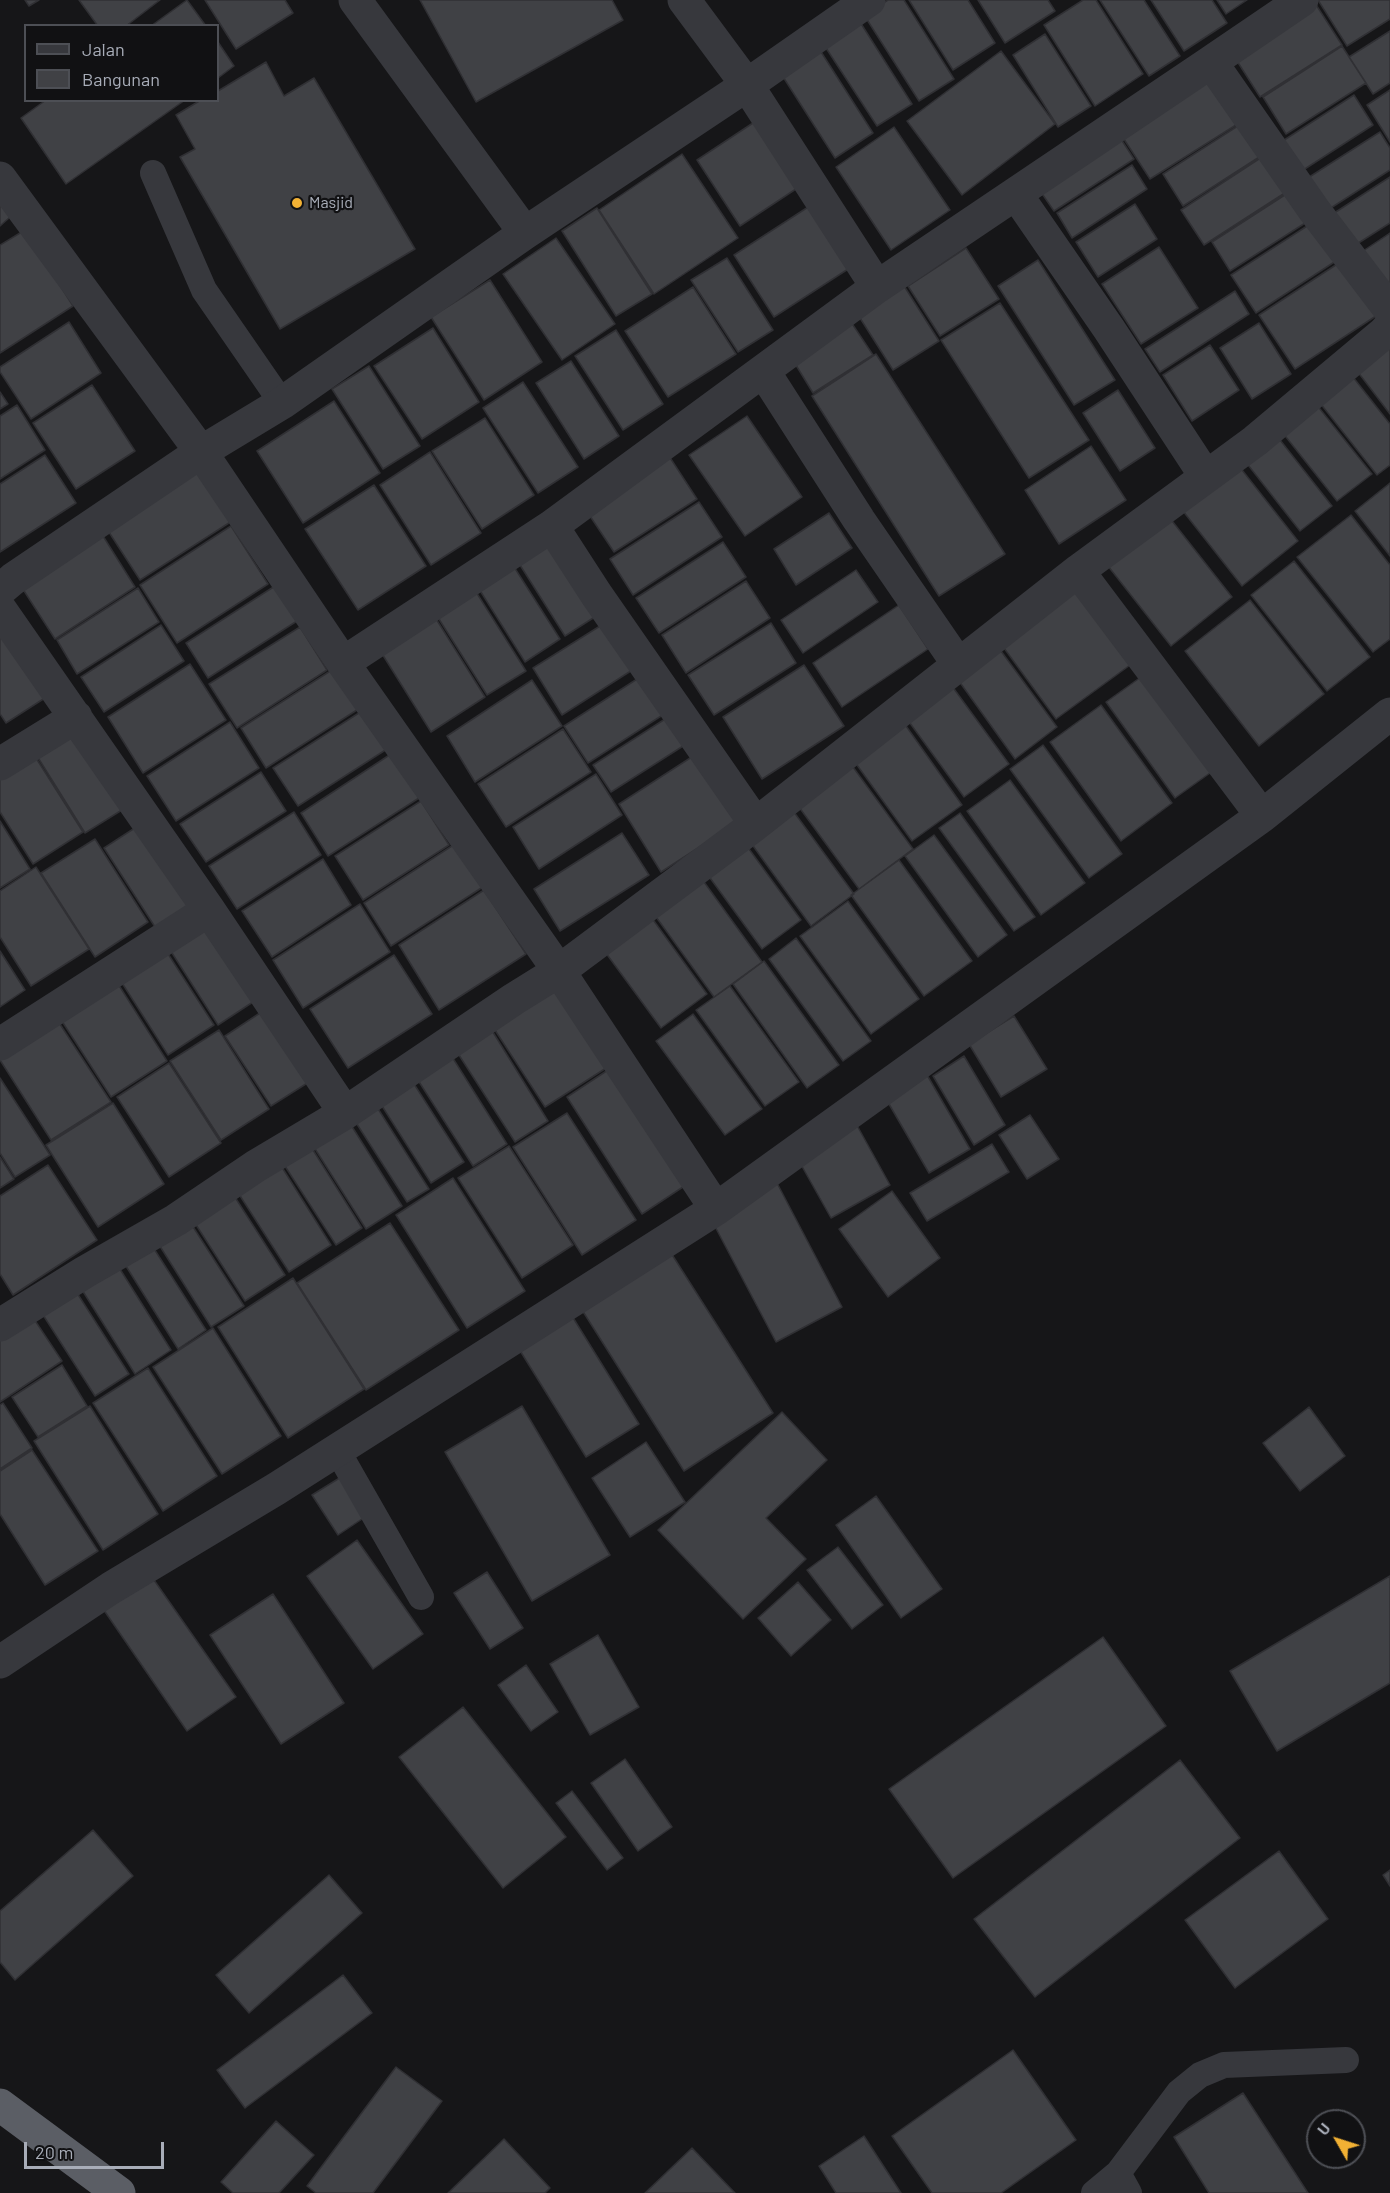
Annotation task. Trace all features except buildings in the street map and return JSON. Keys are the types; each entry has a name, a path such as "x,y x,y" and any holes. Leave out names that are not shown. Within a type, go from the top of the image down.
{"highway":[{"path":"0,2105 119,2193"}],"street":[{"path":"355,0 525,234"},
{"path":"684,0 747,86 877,287"},
{"path":"0,590 201,452 282,403 525,234 747,86 869,0"},
{"path":"343,663 552,526 580,503 661,447 877,287 1302,0"},
{"path":"1211,62 1314,210 1390,310"},
{"path":"0,178 201,452 343,663 559,971 716,1209"},
{"path":"1016,194 1109,329 1206,477"},
{"path":"1,1323 84,1272 176,1220 256,1166 345,1113 559,971 755,824 1078,571 1255,441 1390,326"},
{"path":"764,372 859,520 958,664"},
{"path":"552,526 596,594 755,824"},
{"path":"1078,571 1262,816"},
{"path":"0,609 209,910 345,1113"},
{"path":"0,1662 111,1588 337,1450 716,1209 1262,816 1390,714"},
{"path":"0,764 76,717"},
{"path":"0,1044 209,910"}],"lane":[{"path":"153,173 204,290 282,403"},
{"path":"337,1450 421,1597"},
{"path":"1094,2193 1124,2183 1179,2092 1200,2075 1224,2065 1346,2060"}],"place":[{"name":"Masjid","path":"297,203"}]}
